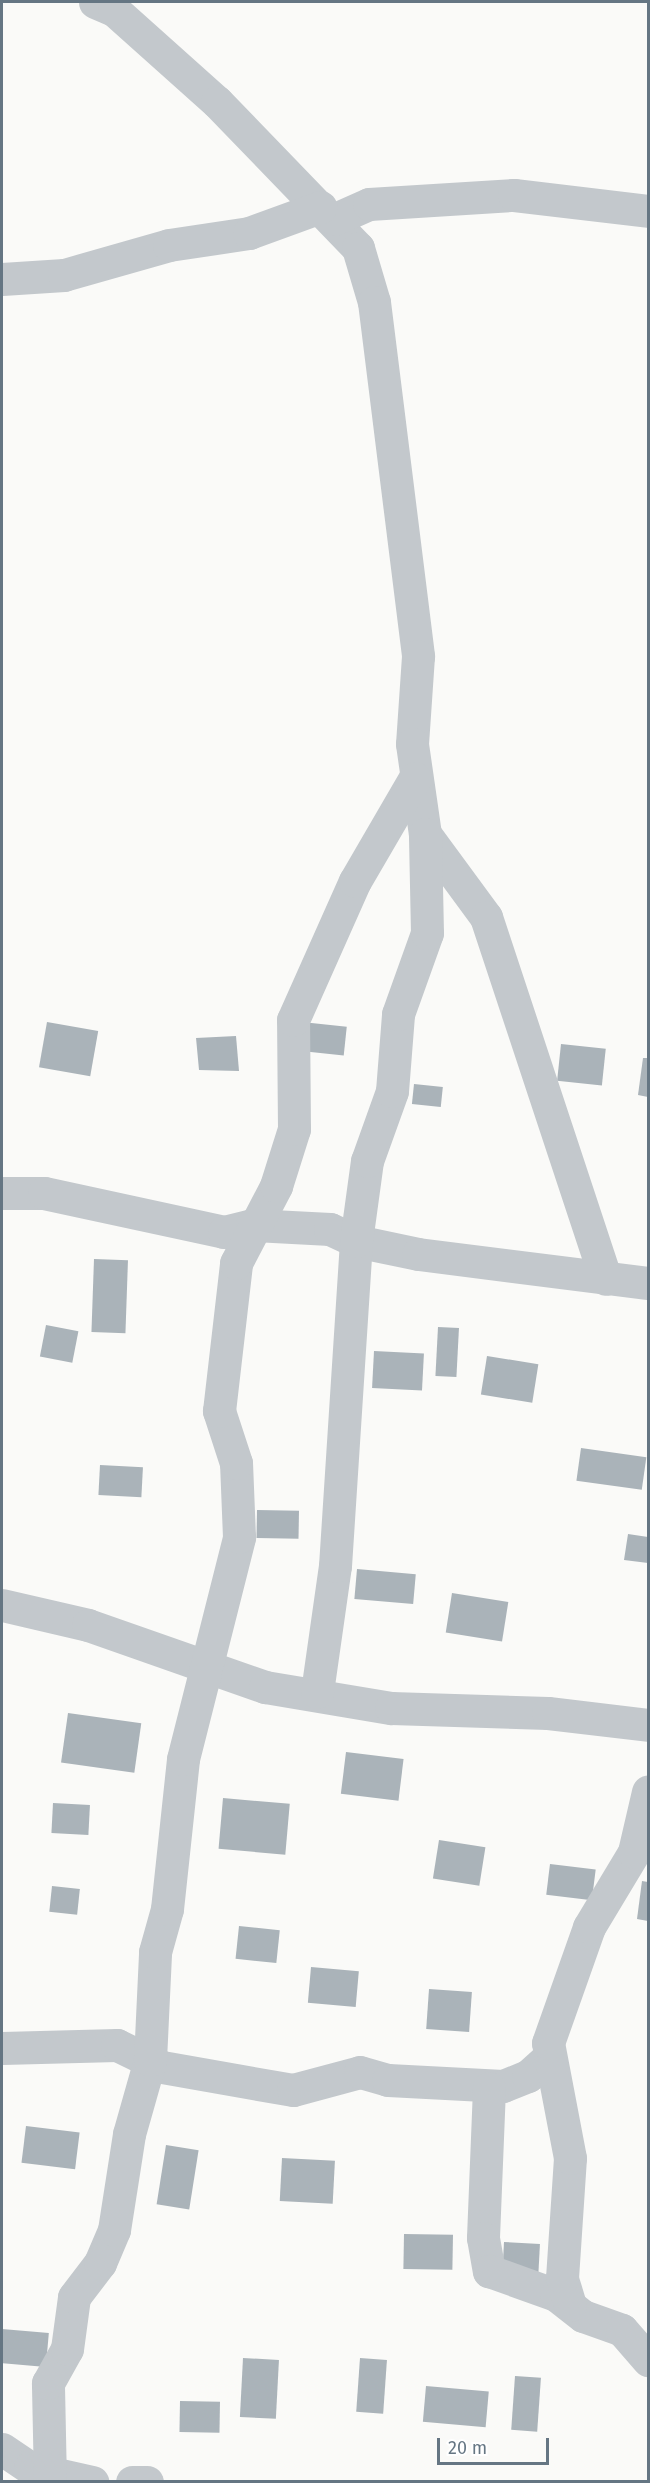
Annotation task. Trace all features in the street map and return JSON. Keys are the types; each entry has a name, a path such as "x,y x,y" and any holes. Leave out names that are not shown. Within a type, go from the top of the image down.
{"street":[{"path":"95,2 114,10 217,102 327,213 358,248 374,302 418,656 415,778 425,834 426,933 398,1014 392,1091 367,1161 356,1241 335,1566 317,1692"},
{"path":"2,279 64,275 169,245 249,233 369,204 514,195 648,211"},
{"path":"49,2477 48,2383 67,2349 74,2297 100,2263 114,2230 129,2134 150,2060 155,1952 167,1910 183,1759 203,1668 239,1537 236,1463 219,1412 236,1263 252,1225 276,1186 294,1129 293,1020 356,881 415,778"},
{"path":"425,834 486,917 606,1279"},
{"path":"2,1193 44,1193 224,1232 252,1225 330,1229 356,1241 606,1279 648,1283"},
{"path":"2,1605 88,1625 203,1668 265,1687 317,1692 391,1708 548,1713 648,1725"},
{"path":"570,2305 562,2278 570,2158 547,2059 553,2023 599,1905 634,1852 648,1792"},
{"path":"2,2048 117,2045 150,2060 293,2090 360,2072 388,2080 489,2088 528,2076 547,2059"},
{"path":"489,2088 483,2238 487,2267 493,2274 570,2305 596,2323 622,2330 648,2360"},
{"path":"2,2449 30,2468 49,2477 92,2481"},
{"path":"132,2481 147,2481"}],"building":[{"path":"47,1022 98,1031 90,1076 39,1067"},
{"path":"302,1022 347,1027 344,1056 299,1051"},
{"path":"236,1036 239,1071 199,1070 196,1038"},
{"path":"561,1044 606,1049 602,1086 557,1081"},
{"path":"643,1058 648,1058 648,1097 638,1095"},
{"path":"414,1084 443,1087 441,1107 412,1104"},
{"path":"94,1259 128,1260 125,1333 91,1332"},
{"path":"46,1325 78,1331 72,1363 40,1356"},
{"path":"438,1327 459,1328 456,1377 435,1376"},
{"path":"374,1351 424,1354 422,1391 372,1388"},
{"path":"487,1356 538,1364 532,1403 481,1395"},
{"path":"581,1448 646,1457 642,1490 576,1481"},
{"path":"100,1465 143,1467 141,1497 98,1495"},
{"path":"257,1510 299,1511 299,1539 257,1538"},
{"path":"628,1534 648,1537 648,1563 624,1560"},
{"path":"357,1569 416,1574 413,1604 354,1599"},
{"path":"452,1593 508,1602 502,1641 446,1633"},
{"path":"68,1713 141,1723 134,1773 61,1763"},
{"path":"346,1752 404,1759 398,1801 341,1794"},
{"path":"223,1798 290,1804 285,1855 219,1849"},
{"path":"53,1803 90,1805 88,1835 51,1833"},
{"path":"439,1840 485,1847 479,1886 433,1879"},
{"path":"550,1864 596,1870 592,1900 546,1895"},
{"path":"642,1881 648,1882 648,1921 637,1919"},
{"path":"52,1886 80,1889 77,1915 49,1912"},
{"path":"239,1926 280,1930 276,1963 236,1959"},
{"path":"311,1967 359,1971 356,2007 308,2003"},
{"path":"429,1989 472,1992 469,2032 426,2029"},
{"path":"26,2126 80,2133 75,2169 21,2163"},
{"path":"166,2145 199,2150 189,2209 157,2204"},
{"path":"282,2158 335,2161 333,2204 280,2201"},
{"path":"404,2234 453,2235 452,2270 403,2269"},
{"path":"504,2242 540,2244 538,2273 502,2271"},
{"path":"2,2329 49,2333 46,2367 2,2363"},
{"path":"243,2358 279,2360 276,2419 240,2417"},
{"path":"360,2358 387,2360 383,2414 356,2412"},
{"path":"515,2376 541,2378 537,2432 511,2430"},
{"path":"426,2386 489,2391 486,2427 423,2422"},
{"path":"180,2401 220,2402 219,2433 179,2432"}]}
